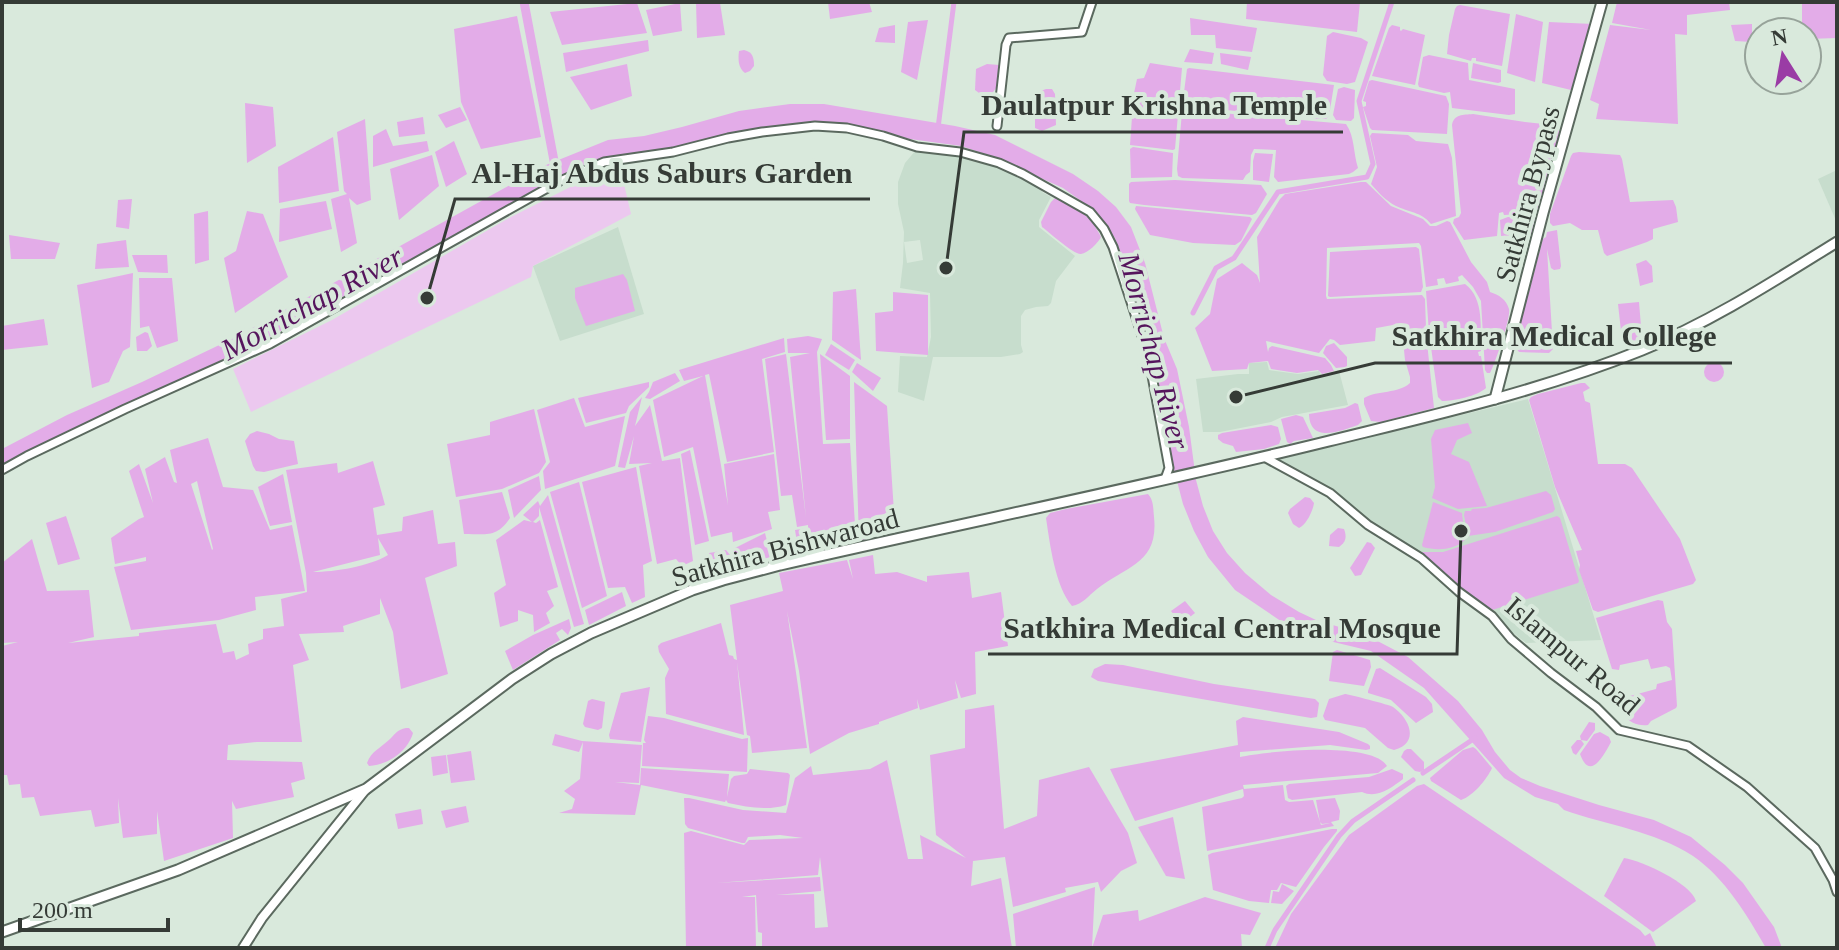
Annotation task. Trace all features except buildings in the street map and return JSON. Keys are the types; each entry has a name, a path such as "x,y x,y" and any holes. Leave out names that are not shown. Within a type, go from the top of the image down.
{"highway":[{"name":"Satkhira Bypass","path":"1495,399 1602,2"},
{"name":"Satkhira Bishwaroad","path":"2,932 178,870 366,789 512,679 551,654 591,633 692,590 780,565 1264,457 1495,399 1594,369 1709,318 1837,242"}],"main road":[{"path":"243,948 262,918 366,789"}],"street":[{"path":"997,126 1009,38 1082,32 1092,2"},
{"path":"2,470 125,409 270,344 560,181 604,162 673,152 751,134 815,126 847,128 917,147 960,152 999,163 1034,179 1090,212 1113,247 1148,354 1169,468 1166,479"},
{"name":"Islampur Road","path":"1264,457 1330,493 1368,525 1421,558 1492,616 1511,639 1596,707 1619,730 1688,746 1747,787 1815,848 1837,892"}],"shaded area":[{"path":"916,150 972,158 1015,173 1044,188 1042,192 1051,197 1039,220 1039,227 1075,256 1056,281 1051,303 1025,310 1021,316 1023,352 1001,357 933,357 924,401 898,392 900,356 927,357 931,337 930,293 900,288 904,232 898,204 898,182 905,163","holes":["920,240 923,260 907,263 904,242"]},
{"path":"620,167 631,214 533,266 531,277 251,412 233,369 332,320 509,218 606,169"},
{"path":"1837,170 1837,223 1818,179"},
{"path":"618,227 644,314 560,341 533,266"},
{"path":"1267,362 1269,370 1298,374 1319,371 1321,375 1339,371 1348,405 1220,432 1203,432 1196,379 1249,374 1249,363"},
{"path":"1528,399 1601,640 1526,643 1365,516 1277,459"}],"water":[{"path":"696,2 720,3 725,35 697,38"},
{"path":"828,2 869,2 872,12 830,19"},
{"path":"1247,2 1360,2 1357,32 1246,19"},
{"path":"1617,2 1729,2 1730,10 1687,15 1687,35 1675,34 1678,124 1596,119 1599,104 1590,100 1610,25 1651,30 1612,23"},
{"path":"1802,2 1837,2 1837,38 1823,38 1823,16 1802,16"},
{"path":"637,3 647,33 562,45 550,12"},
{"path":"680,3 682,31 653,36 646,10"},
{"path":"1460,5 1510,14 1502,66 1447,54 1455,9"},
{"path":"1516,14 1543,22 1535,82 1507,73"},
{"path":"517,16 541,137 481,149 461,102 454,29"},
{"path":"1190,18 1257,28 1252,52 1216,48 1215,35 1191,35"},
{"path":"928,20 917,80 901,72 908,22"},
{"path":"1549,22 1593,24 1571,90 1542,83"},
{"path":"1743,24 1743,41 1735,41 1731,25"},
{"path":"895,25 895,43 875,42 879,28"},
{"path":"1392,25 1400,27 1401,31 1425,35 1415,85 1372,76"},
{"path":"1333,32 1368,42 1355,82 1327,81 1323,75 1327,36"},
{"path":"648,40 649,51 566,72 563,53"},
{"path":"1190,49 1214,53 1212,64 1184,62"},
{"path":"739,51 751,54 754,63 745,73 739,60"},
{"path":"1220,53 1251,57 1248,70 1221,64"},
{"path":"1429,55 1468,63 1469,80 1515,89 1515,114 1452,108 1450,92 1419,87 1423,57"},
{"path":"1150,63 1182,68 1173,150 1130,145 1137,79 1144,78"},
{"path":"1473,63 1501,70 1501,82 1471,78"},
{"path":"627,64 632,96 591,110 570,77"},
{"path":"987,64 999,65 1000,80 987,99 975,90 976,69"},
{"path":"1189,68 1334,85 1329,116 1320,119 1185,106 1183,100"},
{"path":"1372,80 1446,96 1449,104 1447,134 1372,130 1363,107 1366,102 1363,101"},
{"path":"1052,89 1055,94 1056,125 1042,131 1035,128 1035,93"},
{"path":"1338,89 1355,90 1354,118 1351,121 1336,120 1333,115"},
{"path":"245,103 273,107 276,146 247,163"},
{"name":"Morrichap River","path":"790,104 824,104 995,135 1073,174 1098,191 1116,207 1131,227 1145,263 1164,338 1177,369 1203,506 1213,531 1245,573 1271,595 1299,612 1366,635 1408,657 1458,701 1495,752 1521,778 1654,820 1691,837 1743,883 1774,927 1782,948 1766,948 1725,886 1693,856 1663,840 1564,810 1558,804 1535,797 1504,778 1424,688 1371,651 1300,634 1235,590 1208,557 1183,504 1151,358 1130,279 1115,238 1091,208 1063,188 961,146 832,123 806,122 732,132 673,148 615,156 590,163 279,332 176,385 77,428 2,467 2,449 67,415 236,337 546,165 608,140 644,136 739,111"},
{"path":"460,107 467,120 446,128 438,115"},
{"path":"1188,110 1346,124 1358,168 1349,174 1278,182 1274,177 1276,150 1254,149 1250,172 1243,180 1182,178 1178,176 1177,169 1182,112"},
{"path":"1473,114 1553,125 1562,134 1536,213 1499,213 1497,236 1464,240 1453,223 1461,213 1452,125 1457,117"},
{"path":"423,117 425,134 399,137 397,122"},
{"path":"365,119 371,200 357,205 349,198 357,243 341,252 331,199 347,194 344,191 337,132"},
{"path":"386,129 393,146 427,141 429,151 373,167 373,136"},
{"path":"1372,133 1408,135 1416,141 1448,144 1452,158 1456,216 1431,224 1419,215 1392,204 1379,193 1371,184 1377,167 1370,136"},
{"path":"333,137 339,191 279,203 278,167"},
{"path":"454,141 467,174 446,187 435,152"},
{"path":"1130,149 1173,153 1172,177 1131,178"},
{"path":"1579,152 1620,155 1630,202 1673,200 1678,222 1653,229 1653,239 1647,242 1607,256 1598,230 1582,230 1570,223 1553,226 1550,214 1571,156"},
{"path":"1255,153 1273,154 1269,182 1253,180"},
{"path":"432,155 439,186 399,220 390,169"},
{"path":"1175,180 1261,185 1267,194 1252,215 1129,201 1131,182"},
{"path":"1366,182 1391,206 1423,219 1430,226 1450,222 1490,292 1506,303 1508,321 1490,373 1485,370 1481,301 1462,275 1458,277 1459,281 1446,284 1444,278 1437,279 1438,285 1426,287 1419,243 1327,248 1326,296 1327,299 1422,295 1425,299 1426,328 1410,330 1398,325 1376,328 1375,341 1340,345 1330,339 1319,353 1266,341 1268,352 1272,346 1325,358 1334,371 1322,374 1318,370 1297,373 1271,369 1268,361 1249,363 1247,369 1212,371 1195,328 1210,314 1217,279 1242,263 1257,275 1260,283 1257,237 1280,199 1285,194"},
{"path":"1058,195 1083,213 1101,237 1084,253 1073,251 1042,227 1041,222 1051,202"},
{"path":"132,199 129,229 116,227 118,200"},
{"path":"326,201 332,229 279,242 280,209"},
{"path":"1136,206 1252,219 1241,241 1235,245 1193,243 1150,235"},
{"path":"208,211 209,260 195,264 194,214"},
{"path":"247,211 263,214 288,277 235,313 224,258 236,251"},
{"path":"1536,217 1535,231 1501,236 1500,220"},
{"path":"1557,230 1560,269 1551,268 1547,249 1553,349 1549,353 1519,352 1516,340 1543,239 1547,232"},
{"path":"9,235 60,243 55,259 11,259"},
{"path":"126,240 129,267 95,269 97,244"},
{"path":"1419,249 1421,292 1328,296 1330,252"},
{"path":"132,255 167,255 168,273 138,272"},
{"path":"1646,260 1652,266 1653,282 1640,286 1636,264"},
{"path":"133,273 130,347 123,351 109,382 92,388 77,285"},
{"path":"623,274 635,311 586,326 575,298 575,288"},
{"path":"139,278 172,278 178,341 157,348 149,326 140,328"},
{"path":"1465,284 1479,306 1481,351 1478,352 1486,388 1466,398 1442,401 1438,397 1426,291"},
{"path":"856,289 861,360 832,340 833,292"},
{"path":"893,292 928,295 928,355 876,351 875,313 893,311"},
{"path":"1639,302 1642,338 1639,341 1622,340 1618,304"},
{"path":"44,319 48,345 2,350 2,326"},
{"path":"1411,331 1426,333 1434,408 1381,422 1371,421 1364,398 1400,389 1410,383 1403,340"},
{"path":"145,332 152,346 147,351 137,351 136,337"},
{"path":"808,336 822,339 817,352 823,444 850,443 856,541 810,548 809,540 808,552 799,554 795,530 808,528 808,525 797,527 792,495 781,496 765,359 786,354 806,518 790,357 810,353 788,353 787,339"},
{"path":"784,338 785,352 762,359 774,452 727,462 709,374 705,375 728,505 724,464 774,454 780,510 768,512 772,529 733,542 732,532 711,537 693,447 664,457 653,400 703,376 684,381 679,370"},
{"path":"1334,343 1347,357 1347,366 1336,368 1323,353 1326,346"},
{"path":"831,344 855,360 849,370 825,355"},
{"path":"820,354 850,376 850,439 826,440"},
{"path":"1714,362 1721,365 1724,372 1721,379 1714,382 1707,379 1704,372 1707,365"},
{"path":"857,363 881,378 873,391 852,372"},
{"path":"675,373 680,381 650,399 645,398 653,382"},
{"path":"649,382 649,387 626,413 586,423 578,398"},
{"path":"854,382 887,406 894,512 874,516 875,533 870,540 859,540"},
{"path":"1581,383 1590,388 1583,392 1585,401 1590,403 1598,464 1625,464 1632,468 1680,539 1696,580 1693,584 1598,612 1593,610 1579,570 1576,551 1582,550 1555,487 1529,400 1538,394"},
{"path":"642,397 635,426 650,405 662,461 680,458 693,561 682,566 676,559 657,564 639,466 652,463 629,464 634,436 625,468 618,467 630,412"},
{"path":"574,398 585,427 625,416 615,466 545,489 543,471 550,462 537,410"},
{"path":"1358,404 1362,421 1358,425 1327,433 1315,429 1311,423 1309,414 1345,408"},
{"path":"534,409 546,462 539,473 502,489 456,497 447,444 490,435 490,422"},
{"path":"1296,415 1303,417 1313,438 1290,444 1281,419"},
{"path":"1468,423 1472,433 1457,440 1451,454 1469,462 1487,506 1458,509 1432,498 1435,487 1431,439 1435,430"},
{"path":"1271,425 1278,427 1281,439 1279,444 1264,449 1236,452 1233,446 1218,439 1222,433"},
{"path":"257,431 294,441 298,464 256,471 245,441"},
{"path":"208,438 223,487 253,490 270,530 292,525 305,591 255,597 256,610 219,620 131,630 114,567 146,561 146,557 115,564 111,538 144,517 129,471 139,464 153,503 145,469 165,457 177,483 170,450","holes":["197,481 213,549 191,484"]},
{"path":"690,450 709,541 695,545 681,454"},
{"path":"373,461 385,505 373,508 377,535 402,531 403,517 433,510 438,544 455,542 457,566 425,578 448,674 401,689 393,632 380,598 380,614 343,626 344,632 299,634 309,660 293,665 302,742 228,745 227,760 302,762 305,779 291,783 294,797 236,809 232,801 233,838 164,861 157,811 157,834 123,838 118,798 119,823 95,827 91,810 40,816 34,797 22,798 20,784 9,785 7,775 2,775 2,646 18,642 2,643 2,563 32,539 47,591 89,590 94,637 68,643 216,624 223,653 234,651 236,660 249,654 248,644 263,639 263,629 284,626 281,599 307,592 286,470 337,463 338,473","holes":["378,538 388,555 352,568 313,572 380,555"]},
{"path":"636,467 652,561 643,565 645,597 632,603 625,587 608,588 582,482"},
{"path":"283,474 292,522 270,526 258,487"},
{"path":"539,476 541,490 514,518 508,490"},
{"path":"579,482 607,596 582,608 550,492"},
{"path":"1546,491 1551,495 1553,512 1495,532 1468,536 1465,511"},
{"path":"502,492 510,518 505,524 490,534 464,534 459,500"},
{"path":"1148,494 1153,505 1154,533 1146,554 1082,602 1072,606 1057,576 1046,518 1050,513 1066,509"},
{"path":"548,495 584,624 574,627 539,507 539,516 533,522 540,520 558,587 547,591 554,606 546,613 550,623 534,632 533,615 518,610 518,621 500,627 494,593 506,585 496,540 524,520 532,522 523,515 538,501 540,506"},
{"path":"1305,497 1314,503 1309,517 1299,528 1293,524 1288,513"},
{"path":"1433,502 1462,513 1465,540 1445,549 1423,547"},
{"path":"66,516 80,559 58,565 46,523"},
{"path":"1557,516 1578,583 1489,611 1419,556 1421,552 1443,552"},
{"path":"1338,528 1344,529 1344,541 1339,547 1329,546 1330,535"},
{"path":"765,533 771,557 739,565 733,549"},
{"path":"1367,542 1375,548 1361,575 1355,576 1350,568"},
{"path":"726,550 736,562 712,574 709,553"},
{"path":"873,555 875,574 897,572 927,582 927,576 969,572 972,598 1001,592 1008,646 975,652 976,694 961,698 955,680 958,698 920,710 917,699 918,708 849,733 810,754 787,611 807,748 752,753 737,662 744,735 666,714 665,678 669,669 659,652 661,643 721,623 729,655 737,660 730,605 783,591 779,573 847,560 853,579 849,560"},
{"path":"622,592 626,606 589,625 585,610"},
{"path":"1185,601 1195,613 1181,624 1171,611"},
{"path":"1663,601 1667,622 1672,629 1677,706 1648,725 1641,725 1630,721 1625,713 1630,696 1656,689 1657,684 1672,680 1670,668 1651,669 1648,659 1620,665 1619,670 1612,669 1596,618"},
{"path":"569,619 571,628 568,635 562,629 556,633 560,640 513,670 505,651"},
{"path":"1337,650 1370,660 1371,667 1364,686 1329,681 1333,652"},
{"path":"1105,664 1315,699 1319,703 1317,717 1098,681 1091,677 1094,669"},
{"path":"1380,668 1426,697 1432,704 1433,712 1416,723 1391,700 1368,693 1376,669"},
{"path":"650,687 641,742 610,739 621,693"},
{"path":"1345,694 1393,707 1408,724 1410,736 1407,742 1394,750 1365,728 1325,720 1323,716 1329,699"},
{"path":"588,701 605,702 602,728 598,730 583,724"},
{"path":"994,705 1004,829 1037,816 1039,780 1089,767 1128,833 1137,863 1121,871 1101,892 1098,882 1065,888 1066,892 1013,907 1005,857 973,861 971,886 1001,878 1012,948 762,948 756,895 742,897 755,897 756,948 686,948 684,833 691,831 744,845 749,840 803,838 780,835 748,837 742,843 688,828 685,824 684,798 743,810 786,813 795,778 811,766 813,775 870,769 887,760 908,859 923,859 920,835 966,858 936,835 930,755 965,748 965,710","holes":["820,857 828,927 815,928 814,894 776,895 821,891 820,877 716,883 818,875"]},
{"path":"648,716 748,738 747,772 642,766"},
{"path":"1243,717 1339,732 1368,744 1370,749 1330,745 1240,752 1240,757 1272,752 1341,751 1362,753 1377,758 1387,766 1378,773 1243,785 1244,789 1283,785 1285,800 1289,802 1313,800 1320,822 1316,800 1335,798 1340,811 1339,820 1331,822 1334,826 1207,851 1202,807 1242,798 1243,789 1135,821 1110,769 1238,745 1236,721"},
{"path":"1589,722 1595,723 1595,730 1587,741 1581,740 1580,736"},
{"path":"409,728 413,733 402,751 383,763 369,766 367,763 374,753 397,732"},
{"path":"1600,732 1611,742 1597,763 1588,766 1580,754 1594,734"},
{"path":"555,734 582,741 642,745 639,783 615,782 640,785 641,768 729,774 727,797 731,779 747,774 750,769 788,773 786,805 750,807 641,785 635,815 559,813 572,809 575,799 564,791 580,779 583,742 579,752 552,745"},
{"path":"1581,740 1584,744 1576,755 1571,747"},
{"path":"1473,747 1492,768 1479,787 1461,800 1430,778 1463,750"},
{"path":"1407,749 1411,749 1424,762 1424,770 1415,771 1401,757"},
{"path":"471,751 475,780 451,783 447,755"},
{"path":"446,755 448,773 433,776 431,757"},
{"path":"1392,769 1403,774 1403,779 1378,793 1288,798 1286,786 1289,784 1369,777"},
{"path":"1424,784 1645,936 1650,933 1657,948 1275,948 1291,914 1349,835"},
{"path":"466,806 469,822 446,828 441,811"},
{"path":"421,809 423,824 398,829 395,814"},
{"path":"1173,817 1185,879 1166,876 1138,827"},
{"path":"1332,829 1337,831 1296,887 1281,883 1277,890 1271,890 1269,903 1249,901 1213,890 1208,855"},
{"path":"1624,858 1665,874 1685,887 1696,901 1653,932 1604,896"},
{"path":"1282,884 1294,891 1282,904 1271,903 1273,891 1279,892"},
{"path":"1095,887 1092,948 1016,948 1013,914"},
{"path":"1205,897 1261,913 1250,935 1241,934 1242,948 1092,948 1103,915 1138,910 1139,921"}],"waterway":[{"path":"524,2 555,166"},
{"path":"938,128 954,2"},
{"path":"1193,313 1216,268 1234,258 1278,192 1367,177 1373,164 1359,101 1392,2"},
{"path":"1423,773 1475,738"},
{"path":"1267,948 1275,930 1339,836 1353,821 1413,780"}],"place":[{"name":"Daulatpur Krishna Temple","path":"946,268"},
{"name":"Al-Haj Abdus Saburs Garden","path":"427,298"},
{"name":"Satkhira Medical College","path":"1236,397"},
{"name":"Satkhira Medical Central Mosque","path":"1461,531"}]}
